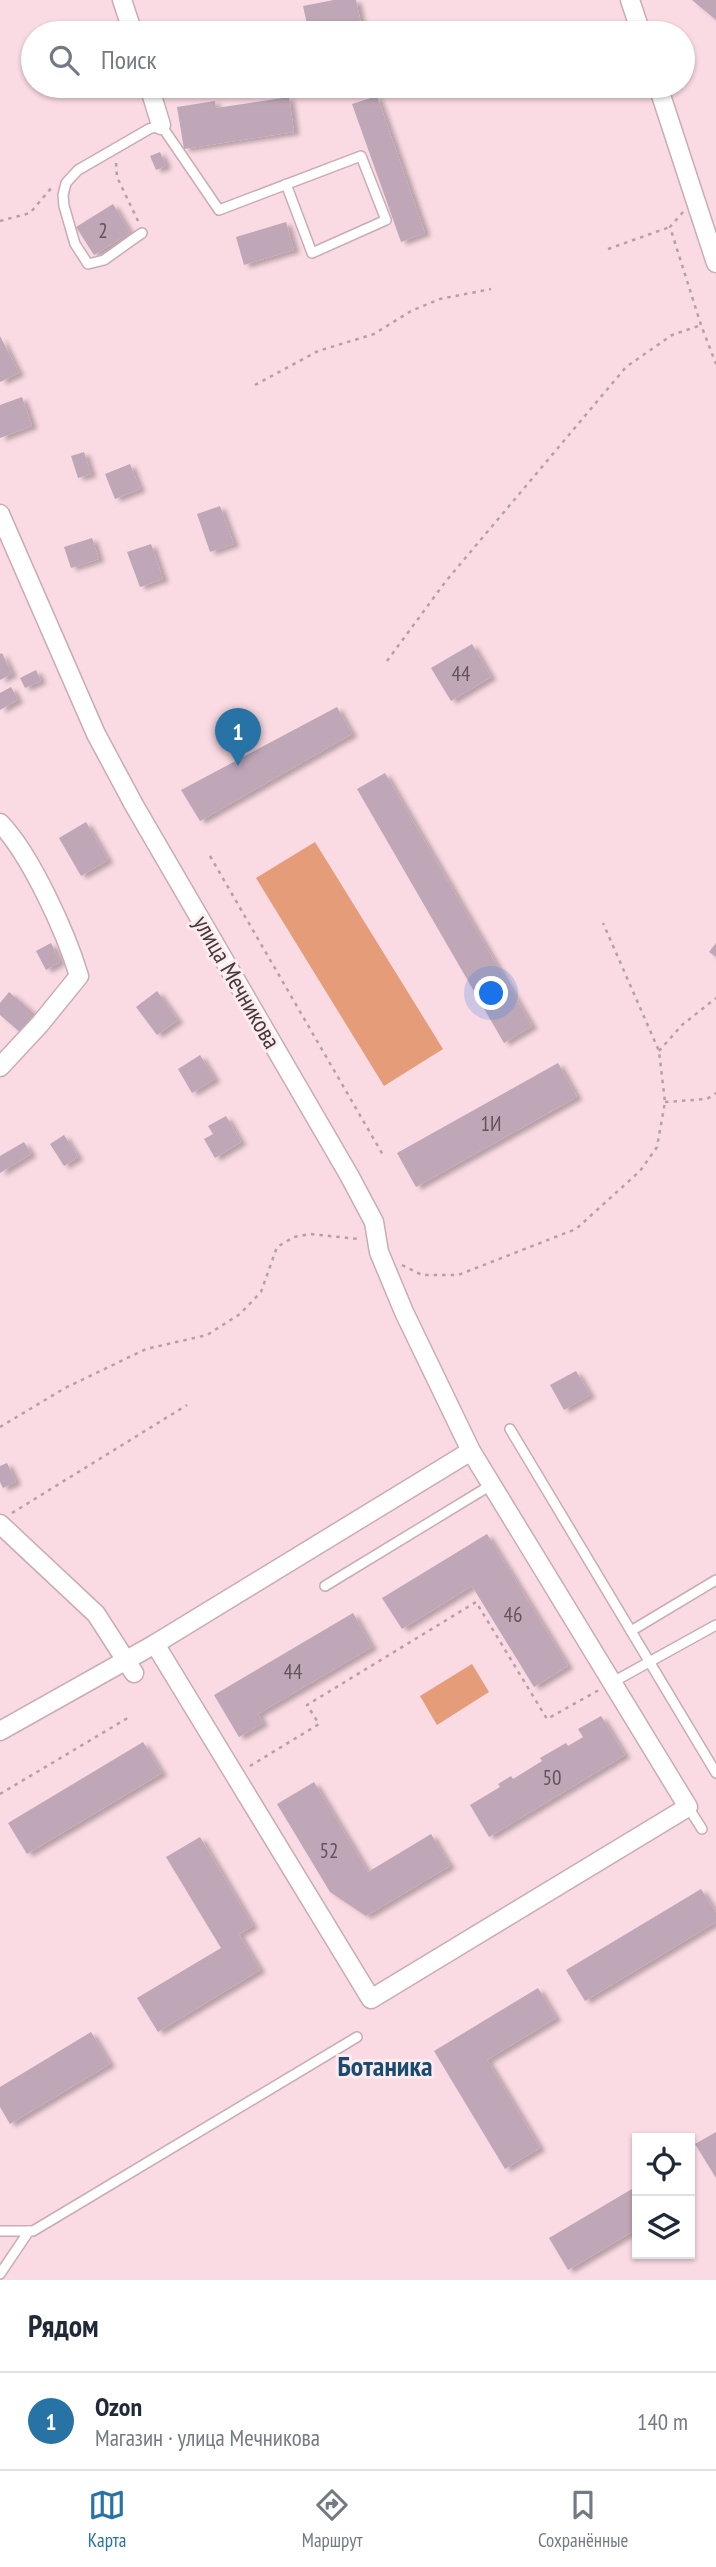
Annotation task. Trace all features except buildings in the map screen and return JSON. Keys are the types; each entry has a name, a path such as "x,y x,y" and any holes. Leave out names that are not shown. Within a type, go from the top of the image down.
{"street":[{"path":"122,0 129,21"},
{"path":"630,0 637,21"},
{"path":"153,98 161,125"},
{"path":"662,98 716,263"},
{"name":"улица Мечникова","path":"0,513 96,734 134,805 374,1222 379,1252 421,1350 471,1451 688,1807"},
{"path":"0,823 26,857 79,976 0,1067"},
{"path":"0,1731 130,1666 155,1644 471,1451"},
{"path":"6,1518 96,1614 130,1666"},
{"path":"155,1644 371,1998 688,1807"}],"lane":[{"path":"142,233 104,260 88,264 75,244 63,195 66,183 78,170 149,129 161,125 219,210 286,184 361,156 386,220 312,253 286,184"},
{"path":"510,1429 716,1773"},
{"path":"325,1586 491,1485"},
{"path":"631,1631 716,1580"},
{"path":"613,1682 716,1625"},
{"path":"688,1807 702,1829"},
{"path":"0,2274 29,2231 357,2037"},
{"path":"0,2231 29,2231"}],"path":[{"path":"116,149 117,177 142,233"},
{"path":"0,221 30,213 51,187 78,170"},
{"path":"608,249 670,227 676,218 696,201"},
{"path":"670,227 716,364"},
{"path":"255,386 318,351 374,334 420,307 440,299 491,289"},
{"path":"387,661 446,581 626,367 672,335 701,325"},
{"path":"210,856 383,1155"},
{"path":"401,1265 422,1275 458,1275 576,1228 640,1171 657,1147 665,1102 659,1051 603,923"},
{"path":"659,1051 682,1026 716,998"},
{"path":"665,1102 707,1099 716,1093"},
{"path":"0,1427 65,1388 146,1349 207,1335 240,1314 261,1292 277,1247 294,1237 310,1234 356,1240 370,1233 374,1222"},
{"path":"6,1518 187,1405"},
{"path":"235,1775 319,1724 307,1705 476,1602 547,1719 613,1682"},
{"path":"0,1794 131,1716"}],"shaded area":[{"path":"315,842 443,1049 384,1086 256,878"},
{"path":"472,1664 489,1692 437,1725 420,1696"}],"place":[{"name":"Ozon","path":"238,766"}],"district":[{"name":"Ботаника","path":"385,2065"}]}
